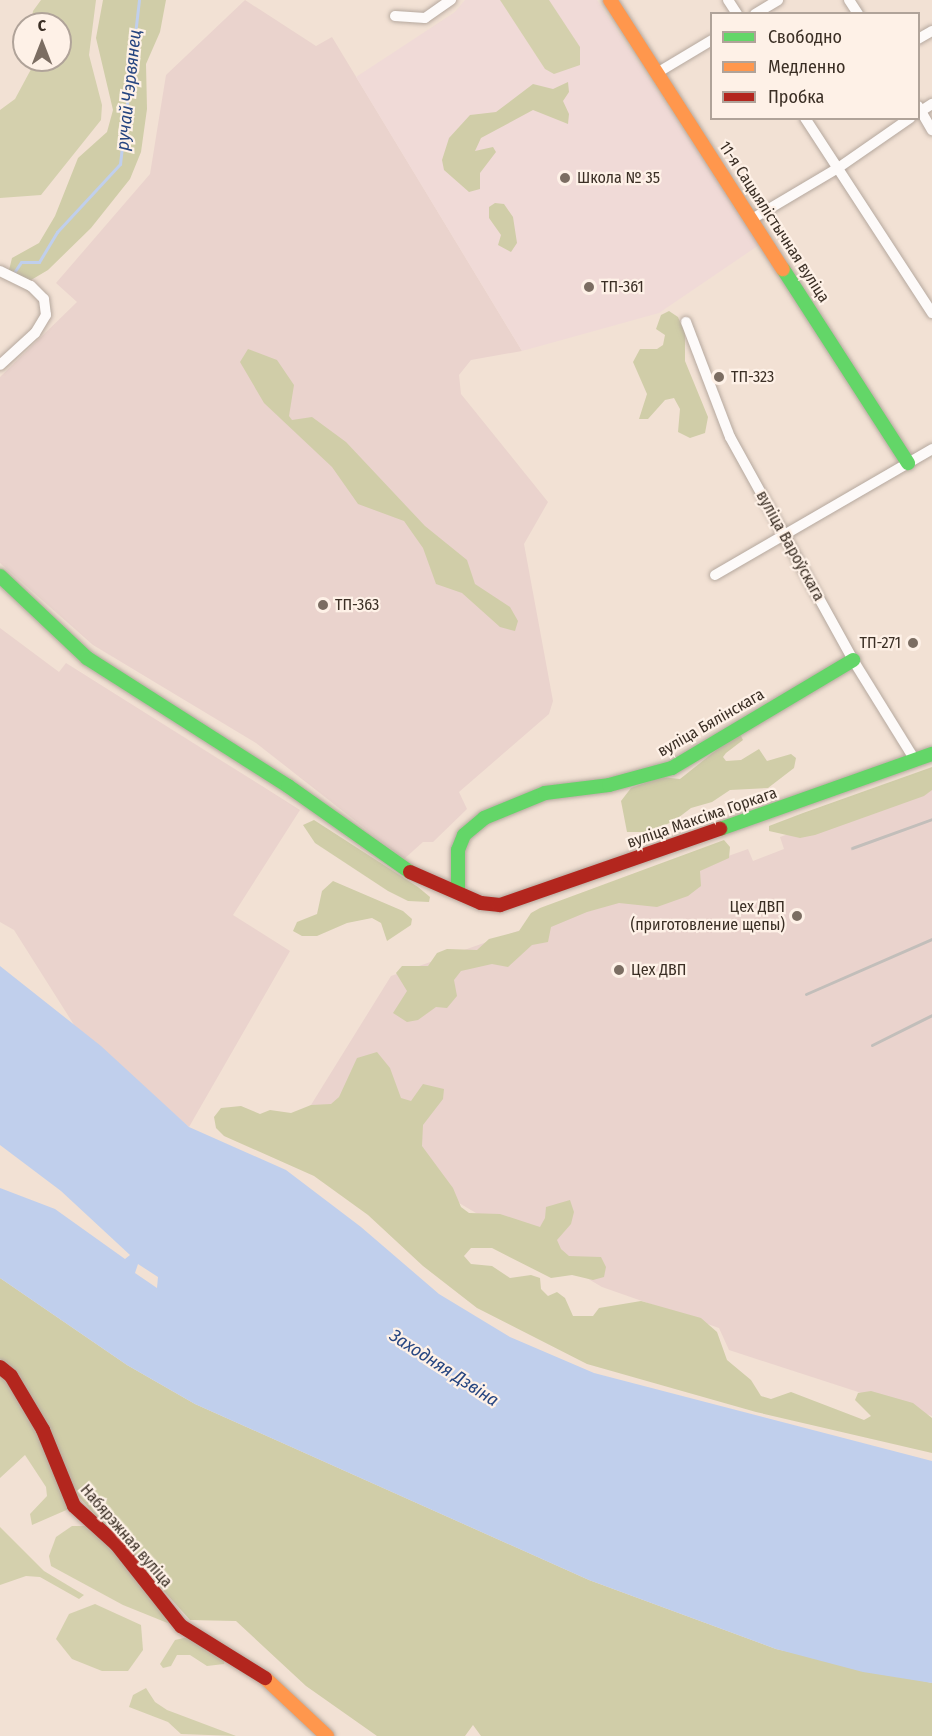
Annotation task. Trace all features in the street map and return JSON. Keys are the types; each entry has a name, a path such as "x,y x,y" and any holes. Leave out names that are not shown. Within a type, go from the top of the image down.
{"street":[{"path":"394,16 424,18 451,0"},
{"name":"11-я Сацыялістычная вуліца","path":"610,0 908,463"},
{"path":"759,12 778,0"},
{"path":"657,73 710,41"},
{"path":"920,112 932,130"},
{"path":"806,120 932,313"},
{"path":"752,219 837,168 907,120"},
{"path":"0,271 31,286 44,299 46,315 35,333 0,365"},
{"name":"вуліца Вароўскага","path":"686,322 711,394 784,537 853,660 915,760"},
{"path":"715,575 932,449"},
{"path":"0,576 87,658 288,786 422,880 458,891"},
{"name":"вуліца Бялінскага","path":"458,891 458,849 464,835 484,818 545,793 609,785 672,768 853,660"},
{"name":"вуліца Максіма Горкага","path":"458,891 482,903 500,905 521,899 932,754"},
{"name":"Набярэжная вуліца","path":"0,1367 11,1376 43,1430 74,1506 116,1544 181,1626 259,1673 310,1716 327,1736"}],"shaded area":[{"path":"41,0 96,0 89,55 102,105 101,120 41,195 0,198 0,110 15,99 30,72 72,72 72,12 33,11"},
{"path":"103,0 166,0 160,32 146,64 147,109 141,152 130,179 91,228 48,270 26,283 9,270 12,258 39,243 55,216 78,158 107,132 113,110 96,38"},
{"path":"245,0 316,46 332,37 522,351 471,360 459,375 461,394 548,502 524,544 553,701 549,714 459,792 467,809 433,842 423,842 404,859 256,743 93,645 0,563 0,377 77,302 56,283 150,174 166,75"},
{"name":"Школа № 35","path":"465,0 597,0 759,245 659,313 522,351 356,77 455,12"},
{"path":"500,0 549,0 580,47 580,65 554,74 545,69"},
{"path":"568,82 569,92 563,101 569,114 568,124 533,110 481,138 475,151 493,147 496,152 480,173 480,189 469,192 444,170 442,160 449,138 470,115 496,112 533,84 553,89"},
{"path":"495,203 504,204 513,217 517,243 511,252 498,245 501,235 489,218 489,207"},
{"path":"669,311 678,317 685,333 685,361 708,417 705,433 690,438 678,432 680,409 674,398 665,400 648,419 639,419 647,394 633,362 640,349 657,349 663,345 665,335 656,329 661,315"},
{"path":"248,349 277,360 294,385 289,416 292,420 312,417 346,442 425,526 467,560 475,584 510,607 518,621 515,631 500,627 462,593 436,584 423,548 404,521 358,504 332,467 264,403 240,362"},
{"path":"0,628 59,672 66,663 300,810 233,915 290,951 189,1127 76,1028 14,930 0,922"},
{"path":"739,732 743,740 726,753 723,757 726,761 741,760 759,749 767,761 791,754 796,758 794,768 768,788 730,790 712,802 691,808 674,821 649,832 627,832 621,801 631,788 661,777 680,779"},
{"path":"932,767 932,790 924,796 815,835 800,838 769,831 769,826"},
{"path":"932,784 932,1416 729,1350 719,1328 602,1287 306,1113 391,976 748,849 753,861 784,849 780,837"},
{"path":"314,820 418,887 430,897 429,902 408,901 388,891 315,843 303,825"},
{"path":"724,840 730,847 729,858 700,871 701,886 688,896 657,907 619,903 587,912 551,927 548,942 532,945 508,967 492,964 461,971 454,980 457,996 447,1008 436,1007 418,1020 407,1022 393,1013 407,991 396,973 402,966 428,966 437,953 447,949 477,950 489,939 519,931 531,913 540,908"},
{"path":"333,881 403,911 412,919 411,925 387,941 381,923 372,918 347,923 317,936 302,936 293,931 297,922 317,914 322,891"},
{"path":"377,1052 390,1068 401,1098 411,1101 423,1084 444,1089 443,1099 423,1125 422,1146 453,1188 461,1207 469,1213 500,1214 540,1227 545,1218 546,1207 570,1200 574,1212 571,1224 557,1240 561,1249 569,1256 601,1257 606,1267 604,1277 593,1280 572,1275 551,1278 492,1248 471,1248 464,1256 471,1264 492,1266 510,1278 531,1275 540,1278 541,1289 548,1296 557,1292 565,1298 573,1316 593,1316 599,1308 641,1301 701,1318 717,1332 727,1360 751,1380 761,1396 771,1399 791,1392 864,1420 871,1416 855,1400 858,1393 871,1391 913,1403 932,1418 932,1453 756,1412 587,1364 477,1308 423,1266 368,1215 314,1176 224,1136 216,1128 214,1117 221,1108 241,1106 260,1114 270,1110 291,1113 311,1105 331,1104 339,1097 357,1058"},
{"path":"0,1278 127,1365 195,1404 589,1580 776,1649 932,1683 932,1736 481,1736 473,1725 465,1736 377,1736 306,1686 236,1621 190,1620 71,1488 16,1372 0,1359"},
{"path":"0,1372 39,1431 71,1508 32,1525 30,1514 47,1496 46,1487 25,1455 0,1478"},
{"path":"72,1526 91,1526 112,1544 175,1626 123,1605 51,1566 49,1556 56,1537"},
{"path":"0,1527 44,1571 84,1595 79,1599 40,1577 26,1576 0,1585"},
{"path":"95,1604 141,1625 143,1650 128,1671 102,1671 72,1659 56,1639 69,1614"},
{"path":"188,1637 225,1657 224,1664 207,1666 190,1655 177,1655 171,1666 163,1668 160,1664 175,1640"},
{"path":"146,1688 155,1702 167,1710 236,1736 181,1734 168,1722 129,1707 133,1695"}],"water":[{"name":"Заходняя Дзвіна","path":"0,966 101,1046 189,1127 286,1170 361,1227 439,1294 510,1337 594,1373 932,1461 932,1683 863,1672 776,1649 589,1580 195,1404 127,1365 0,1278 0,1188 55,1209 125,1259 130,1255 61,1191 0,1145","holes":["138,1264 158,1277 157,1288 135,1273"]}],"waterway":[{"name":"ручай Чэрвянец","path":"13,274 21,262 39,262 57,232 120,164 139,0"}],"railway":[{"path":"852,848 932,819"},
{"path":"806,994 932,939"},
{"path":"872,1045 932,1015"}],"traffic: fast":[{"path":"783,269 908,463"},
{"path":"0,576 87,658 288,786 410,872"},
{"path":"458,891 458,850 464,835 484,818 545,793 609,785 672,768 853,660"},
{"path":"720,829 932,754"}],"traffic: slow":[{"path":"610,0 783,269"},
{"path":"265,1678 327,1736"}],"traffic: jam":[{"path":"410,872 481,903 500,905 720,829"},
{"path":"0,1367 11,1376 43,1430 74,1506 116,1544 181,1626 265,1678"}],"place":[{"name":"Школа № 35","path":"565,178"},
{"name":"ТП-361","path":"589,287"},
{"name":"ТП-323","path":"719,377"},
{"name":"ТП-363","path":"323,605"},
{"name":"ТП-271","path":"913,643"},
{"name":"Цех ДВП (приготовление щепы)","path":"797,916"},
{"name":"Цех ДВП","path":"619,970"}]}
